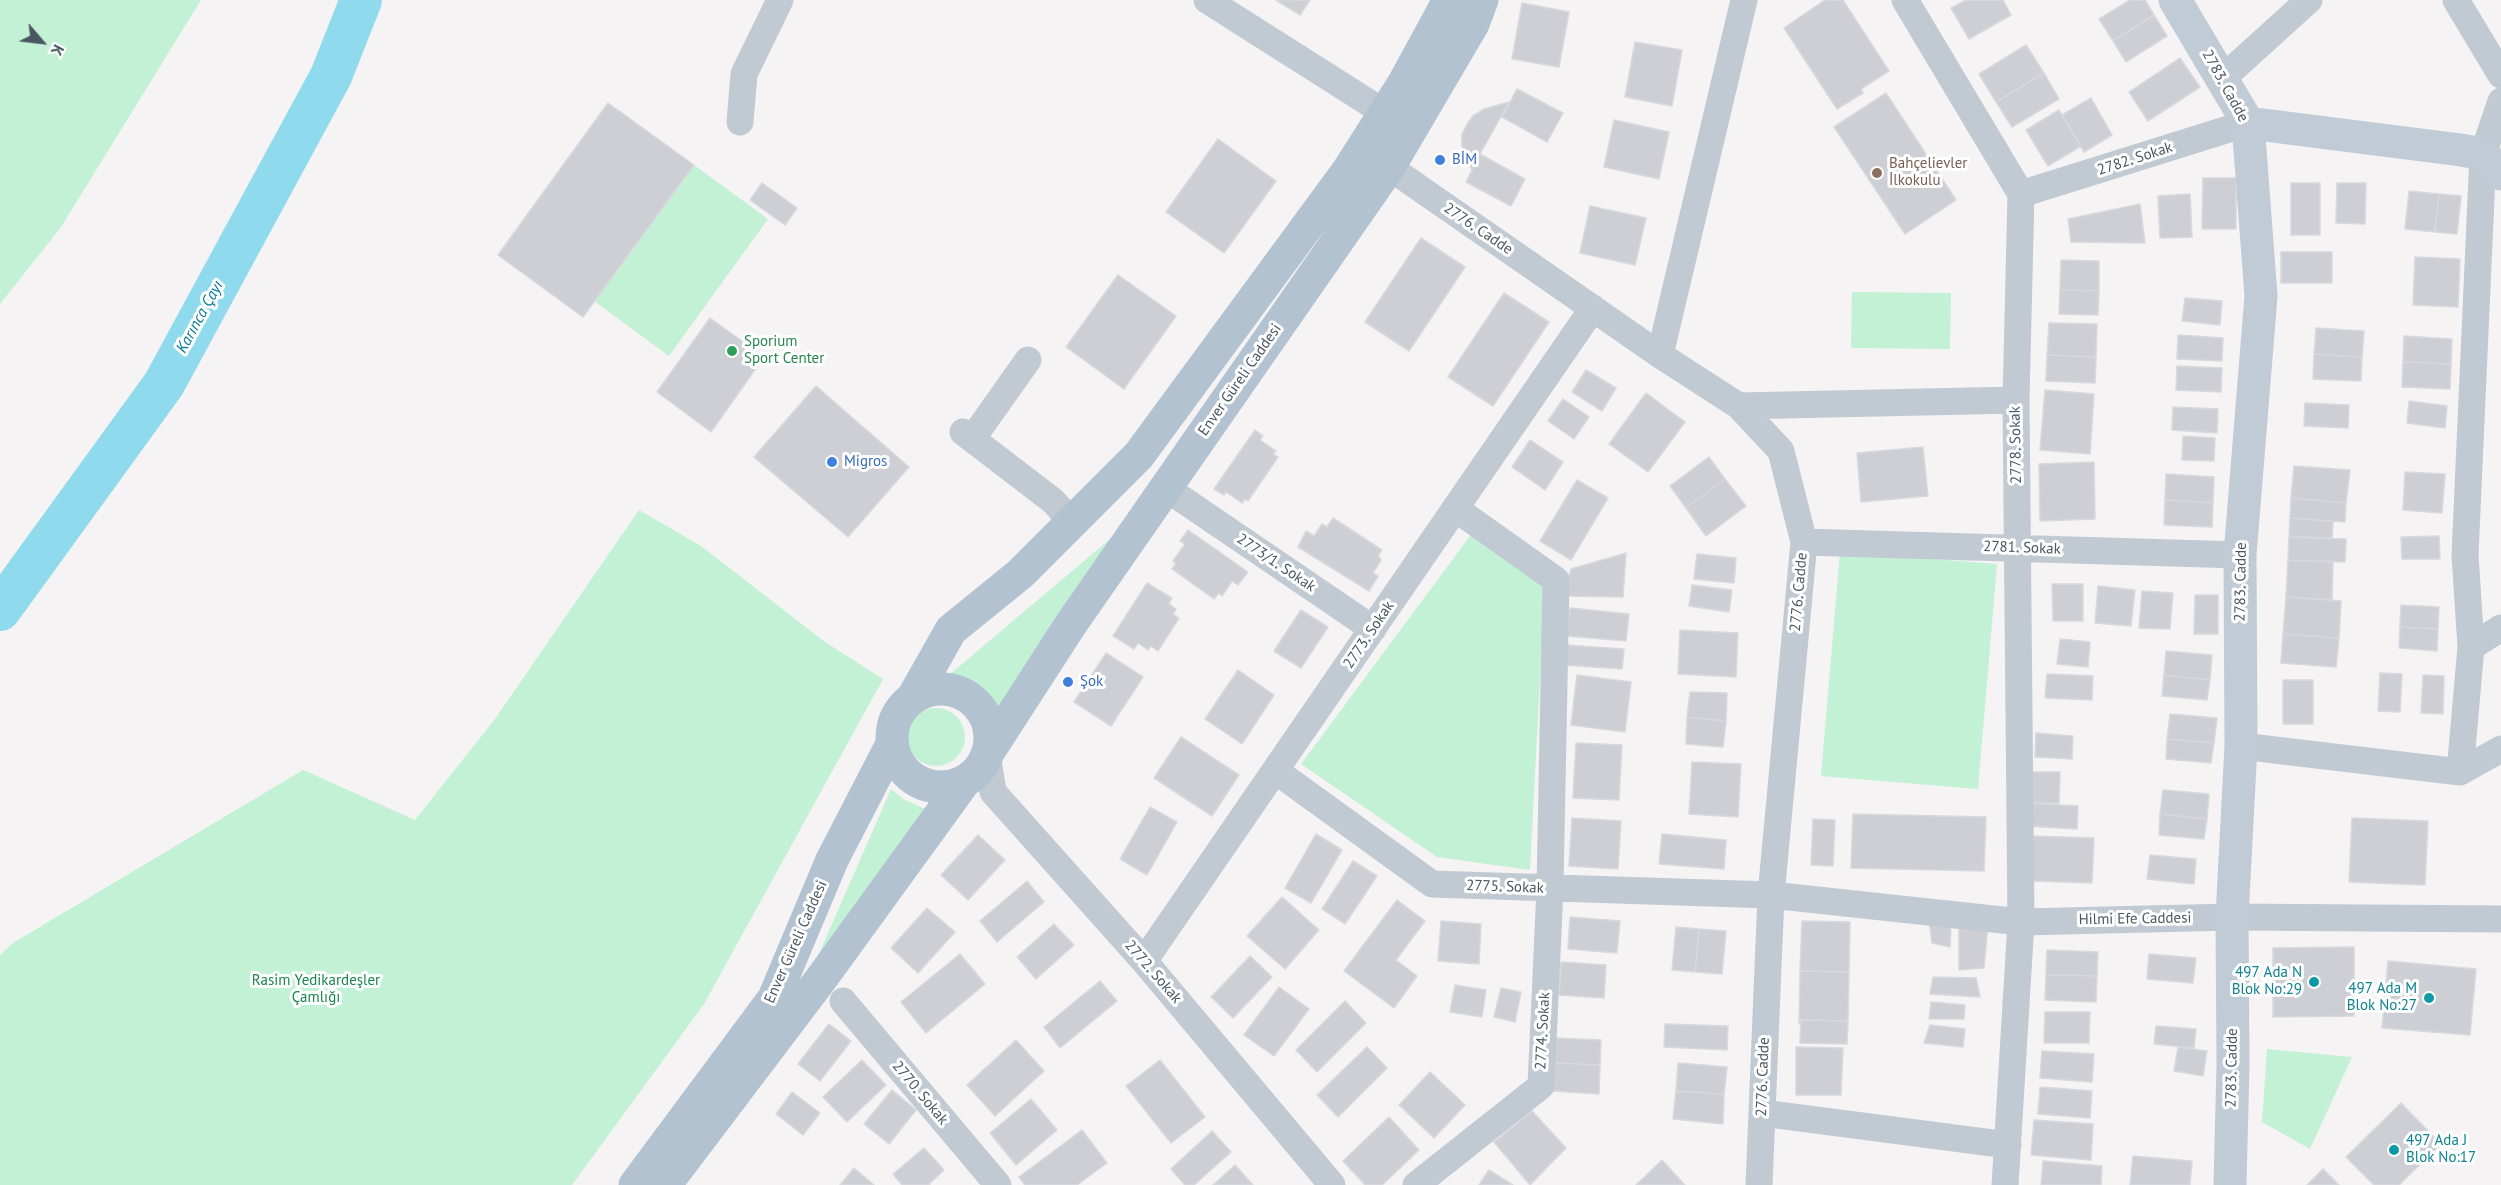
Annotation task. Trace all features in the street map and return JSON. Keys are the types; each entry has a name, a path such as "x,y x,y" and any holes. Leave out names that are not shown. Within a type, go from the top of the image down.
{"main road":[{"path":"912,699 926,691 941,689 956,692 970,699 980,710 987,724 990,739 978,787 933,787 918,782 901,766 892,744 896,719 912,699 951,630 1020,574 1139,455 1347,172 1405,81 1449,0"},
{"name":"Enver Güreli Caddesi","path":"987,754 1071,624 1389,167 1473,24 1482,0"},
{"name":"2783. Cadde","path":"2175,0 2248,123 2261,296 2240,555 2241,746 2232,917 2233,1066 2230,1185"},
{"path":"2248,123 2461,150 2492,164"},
{"name":"Enver Güreli Caddesi","path":"635,1185 774,998 832,860 892,744"},
{"name":"Enver Güreli Caddesi","path":"665,1185 821,979 978,787"}],"street":[{"path":"740,122 744,74 780,0"},
{"path":"1208,0 1385,113"},
{"path":"1660,355 1744,0"},
{"path":"1905,0 2021,194"},
{"path":"2223,78 2309,0"},
{"path":"2456,0 2501,75"},
{"path":"2460,772 2471,647 2465,555 2492,164 2501,101"},
{"name":"2782. Sokak","path":"2021,194 2248,123"},
{"name":"2776. Cadde","path":"1389,167 1660,355 1739,406 1781,452 1804,542 1771,895 1759,1185"},
{"name":"2778. Sokak","path":"2005,1185 2021,922 2016,400 2021,194"},
{"name":"2773. Sokak","path":"1144,961 1593,308"},
{"path":"1028,360 968,435 1053,501 1072,522"},
{"path":"1739,406 2016,400"},
{"name":"2773/1. Sokak","path":"1179,497 1373,629"},
{"name":"2774. Sokak","path":"1416,1185 1541,1086 1550,888 1556,580 1456,509"},
{"name":"2781. Sokak","path":"1804,542 2240,555"},
{"path":"2471,647 2501,628"},
{"path":"2241,746 2460,772 2501,749"},
{"name":"2775. Sokak","path":"1276,771 1432,884 1771,895"},
{"name":"2772. Sokak","path":"978,787 1144,961 1332,1185"},
{"name":"Hilmi Efe Caddesi","path":"1771,895 2021,922 2232,917 2501,919"},
{"name":"2770. Sokak","path":"843,1001 983,1178"},
{"path":"1762,1113 2008,1145"}],"green space":[{"path":"0,0 201,0 61,227 0,304"},
{"path":"694,165 768,219 669,356 594,301"},
{"path":"1852,292 1951,293 1950,349 1851,348"},
{"name":"Rasim Yedikardeşler Çamlığı","path":"639,510 701,546 825,642 883,679 704,1004 572,1185 0,1185 0,955 13,943 303,770 415,820 495,719"},
{"path":"1142,512 996,714 976,684 949,675"},
{"path":"1473,532 1545,581 1530,870 1437,857 1301,764"},
{"path":"1840,552 1997,564 1978,789 1821,776"},
{"path":"936,708 952,713 960,721 965,737 960,753 952,761 936,766 920,761 912,753 907,737 912,721 920,713"},
{"path":"891,789 903,799 934,813 800,997"},
{"path":"2267,1049 2352,1057 2310,1149 2262,1122"}],"building":[{"path":"1276,0 1310,0 1300,15"},
{"path":"1825,0 1843,0 1889,71 1861,89 1863,93 1837,109 1784,28"},
{"path":"1966,0 2003,0 2011,15 1969,39 1951,8"},
{"path":"2130,0 2145,0 2154,15 2113,41 2099,19"},
{"path":"1522,3 1569,12 1559,67 1512,59"},
{"path":"2154,15 2167,36 2126,62 2113,41"},
{"path":"1635,42 1682,50 1672,106 1625,97"},
{"path":"2026,45 2044,73 1996,102 1979,74"},
{"path":"2180,58 2200,87 2148,121 2129,92"},
{"path":"2044,73 2059,99 2012,127 1996,102"},
{"path":"1517,89 1563,113 1547,142 1502,117"},
{"path":"1886,93 1956,200 1905,234 1834,127"},
{"path":"2091,98 2112,135 2084,152 2062,115"},
{"path":"1509,102 1472,170 1462,146 1462,134 1467,124 1473,116 1484,109"},
{"path":"608,103 694,165 583,317 498,255"},
{"path":"2059,110 2081,146 2048,166 2026,130"},
{"path":"1614,120 1669,132 1659,179 1604,167"},
{"path":"1218,139 1276,181 1224,253 1166,212"},
{"path":"1480,154 1525,179 1511,206 1466,182"},
{"path":"2203,178 2236,178 2236,229 2202,229"},
{"path":"762,183 797,208 785,225 750,200"},
{"path":"2291,183 2320,183 2320,235 2291,235"},
{"path":"2337,183 2366,183 2365,224 2336,223"},
{"path":"2409,191 2439,194 2435,232 2405,229"},
{"path":"2190,194 2192,237 2160,238 2158,196"},
{"path":"2439,194 2461,196 2457,234 2435,232"},
{"path":"2140,204 2145,243 2071,242 2068,219"},
{"path":"1590,206 1646,218 1635,265 1580,253"},
{"path":"1421,238 1465,267 1409,351 1365,322"},
{"path":"2281,252 2332,252 2332,283 2281,283"},
{"path":"2415,257 2460,259 2458,307 2413,305"},
{"path":"2061,260 2099,261 2099,291 2060,290"},
{"path":"1118,275 1176,316 1124,389 1066,347"},
{"path":"2060,290 2099,291 2098,315 2059,314"},
{"path":"1504,293 1549,322 1493,406 1448,377"},
{"path":"2185,298 2222,301 2220,325 2182,321"},
{"path":"710,318 764,357 711,432 657,392"},
{"path":"2049,323 2097,324 2096,357 2047,355"},
{"path":"2316,328 2364,331 2362,357 2314,354"},
{"path":"2178,335 2223,338 2222,361 2177,359"},
{"path":"2404,336 2452,339 2451,364 2403,362"},
{"path":"2314,354 2362,357 2361,381 2313,379"},
{"path":"2047,355 2096,357 2095,383 2046,381"},
{"path":"2403,362 2451,364 2450,389 2402,387"},
{"path":"2177,366 2222,368 2221,392 2176,390"},
{"path":"1586,370 1616,388 1602,411 1572,392"},
{"name":"Migros","path":"816,386 909,467 848,537 754,457"},
{"path":"2045,390 2094,394 2090,454 2040,450"},
{"path":"1646,393 1685,422 1648,472 1609,444"},
{"path":"1563,399 1589,417 1574,439 1548,421"},
{"path":"2409,401 2447,406 2445,428 2407,423"},
{"path":"2305,403 2349,405 2348,428 2304,426"},
{"path":"2173,407 2218,409 2217,433 2172,430"},
{"path":"1255,430 1263,436 1260,440 1276,451 1273,454 1278,457 1248,501 1245,499 1242,503 1226,492 1224,495 1214,489"},
{"path":"2183,436 2215,438 2214,461 2182,460"},
{"path":"1530,440 1563,462 1545,490 1512,467"},
{"path":"1923,447 1928,496 1861,502 1857,453"},
{"path":"1709,457 1725,479 1686,508 1670,486"},
{"path":"2094,462 2095,519 2040,521 2039,464"},
{"path":"2294,466 2350,470 2346,503 2291,498"},
{"path":"2405,472 2445,474 2442,513 2403,510"},
{"path":"2166,474 2214,477 2213,503 2165,500"},
{"path":"1725,479 1746,506 1706,536 1686,508"},
{"path":"1577,480 1608,498 1571,560 1540,541"},
{"path":"2291,498 2346,503 2345,522 2290,518"},
{"path":"2165,500 2213,503 2212,527 2164,525"},
{"path":"1333,518 1382,550 1378,555 1381,560 1373,573 1378,576 1369,591 1298,547 1306,531 1314,536 1322,524 1327,527"},
{"path":"2290,518 2333,521 2332,538 2289,537"},
{"path":"1188,530 1248,572 1238,585 1232,581 1222,596 1219,593 1214,599 1172,569 1176,563 1173,561 1185,544 1180,541"},
{"path":"2439,536 2440,559 2402,559 2401,537"},
{"path":"2289,537 2346,539 2345,562 2288,560"},
{"path":"1626,553 1623,597 1563,596 1571,569"},
{"path":"1697,554 1736,558 1734,583 1694,579"},
{"path":"2288,560 2333,562 2332,600 2286,597"},
{"path":"1147,583 1172,598 1169,604 1176,609 1173,614 1179,618 1158,651 1151,646 1148,650 1138,643 1134,649 1113,636"},
{"path":"2052,584 2083,584 2083,621 2053,621"},
{"path":"1692,585 1732,590 1729,612 1689,606"},
{"path":"2098,586 2135,590 2131,626 2095,623"},
{"path":"2142,591 2173,593 2170,629 2139,628"},
{"path":"2195,595 2218,595 2218,634 2194,634"},
{"path":"2286,597 2341,601 2339,638 2283,634"},
{"path":"2401,605 2439,607 2438,629 2400,627"},
{"path":"1570,608 1629,614 1626,641 1567,636"},
{"path":"1301,610 1328,627 1301,668 1274,651"},
{"path":"2400,627 2438,629 2437,651 2399,648"},
{"path":"1680,630 1738,633 1736,677 1678,674"},
{"path":"2283,634 2339,638 2336,667 2281,663"},
{"path":"2060,639 2090,642 2088,667 2057,664"},
{"path":"1566,645 1624,649 1622,669 1564,665"},
{"path":"2166,651 2212,655 2210,680 2164,675"},
{"path":"1106,653 1143,677 1111,726 1074,702"},
{"path":"1238,670 1274,695 1242,744 1205,719"},
{"path":"2380,673 2402,674 2400,712 2378,711"},
{"path":"2047,674 2093,676 2092,700 2045,698"},
{"path":"1577,675 1631,682 1625,732 1571,725"},
{"path":"2164,675 2210,680 2207,700 2162,696"},
{"path":"2423,675 2444,676 2443,714 2421,713"},
{"path":"2283,680 2313,680 2313,724 2283,724"},
{"path":"1690,692 1727,693 1726,721 1687,717"},
{"path":"2170,714 2217,718 2214,743 2167,739"},
{"path":"1687,717 1726,721 1723,747 1686,744"},
{"path":"2036,733 2073,736 2072,759 2035,757"},
{"path":"1181,737 1239,775 1212,816 1154,778"},
{"path":"2167,739 2214,743 2211,763 2166,759"},
{"path":"1576,743 1622,745 1619,800 1573,798"},
{"path":"1692,762 1741,764 1738,817 1689,814"},
{"path":"2028,772 2060,772 2059,803 2028,803"},
{"path":"2163,790 2209,794 2207,819 2160,814"},
{"path":"2028,803 2078,806 2077,829 2026,826"},
{"path":"1150,807 1177,822 1147,875 1120,859"},
{"path":"1853,814 1986,817 1984,871 1851,868"},
{"path":"2160,814 2207,819 2204,839 2159,835"},
{"path":"1572,818 1621,821 1618,869 1569,866"},
{"path":"2352,818 2428,821 2425,885 2349,882"},
{"path":"1813,819 1835,820 1833,866 1811,865"},
{"path":"1316,834 1342,850 1311,903 1285,888"},
{"path":"1662,834 1726,840 1724,869 1659,864"},
{"path":"978,835 1005,860 968,900 941,875"},
{"path":"2033,836 2094,838 2092,883 2031,881"},
{"path":"2150,855 2196,859 2194,884 2147,879"},
{"path":"1353,861 1377,876 1345,924 1322,909"},
{"path":"1027,881 1044,902 997,942 980,921"},
{"path":"1282,897 1319,930 1285,969 1247,936"},
{"path":"1397,900 1425,921 1396,960 1417,976 1394,1008 1344,971"},
{"path":"927,908 955,932 918,973 891,948"},
{"path":"1570,917 1620,921 1617,953 1568,949"},
{"path":"1441,921 1481,924 1479,964 1438,961"},
{"path":"1802,921 1850,922 1849,972 1800,971"},
{"path":"1929,921 1951,924 1950,947 1932,943"},
{"path":"1054,924 1074,945 1036,979 1017,957"},
{"path":"1988,924 1984,968 1959,970 1959,929"},
{"path":"1676,927 1699,929 1695,972 1672,970"},
{"path":"1699,929 1726,931 1722,974 1695,972"},
{"name":"497 Ada N Blok No:29","path":"2354,947 2354,1016 2273,1017 2273,948"},
{"path":"2047,950 2098,952 2097,976 2046,975"},
{"path":"960,954 985,984 926,1033 901,1002"},
{"path":"2149,954 2196,958 2193,983 2147,979"},
{"path":"1250,956 1272,977 1233,1018 1211,997"},
{"name":"497 Ada M Blok No:27","path":"2388,961 2476,969 2470,1035 2382,1028"},
{"path":"1561,962 1606,965 1604,998 1559,995"},
{"path":"1800,971 1849,972 1848,1021 1801,1020 1799,1024"},
{"path":"2046,975 2097,976 2096,1002 2045,1000"},
{"path":"1933,977 1976,978 1980,997 1930,994"},
{"path":"1100,981 1117,1001 1060,1048 1044,1027"},
{"path":"1455,985 1486,990 1482,1017 1450,1012"},
{"path":"1279,987 1309,1009 1274,1056 1244,1035"},
{"path":"1501,988 1521,992 1515,1022 1494,1017"},
{"path":"1345,1001 1366,1023 1317,1072 1296,1050"},
{"path":"1931,1002 1965,1005 1964,1019 1929,1019"},
{"path":"2045,1012 2090,1012 2089,1043 2044,1043"},
{"path":"1801,1020 1848,1021 1847,1044 1800,1043"},
{"path":"829,1024 851,1041 820,1081 798,1064"},
{"path":"1665,1024 1728,1026 1727,1050 1664,1047"},
{"path":"1930,1025 1965,1029 1963,1047 1924,1043"},
{"path":"2156,1026 2196,1029 2194,1048 2154,1044"},
{"path":"1556,1038 1601,1040 1600,1065 1555,1063"},
{"path":"1016,1040 1044,1071 995,1116 967,1085"},
{"path":"1367,1047 1387,1068 1338,1117 1317,1095"},
{"path":"1796,1047 1843,1048 1841,1095 1796,1095"},
{"path":"2178,1047 2207,1051 2203,1076 2174,1071"},
{"path":"2042,1051 2094,1054 2092,1082 2040,1078"},
{"path":"862,1060 886,1085 847,1122 823,1097"},
{"path":"1160,1060 1205,1117 1171,1143 1126,1086"},
{"path":"1555,1063 1600,1065 1599,1094 1553,1091"},
{"path":"1678,1063 1727,1067 1724,1094 1676,1091"},
{"path":"1430,1072 1465,1105 1434,1138 1399,1105"},
{"path":"2040,1087 2092,1091 2090,1118 2038,1114"},
{"path":"892,1090 916,1110 889,1144 864,1124"},
{"path":"1676,1091 1724,1094 1723,1124 1673,1119"},
{"path":"792,1092 820,1113 803,1135 776,1114"},
{"path":"1031,1099 1057,1130 1016,1165 990,1133"},
{"name":"497 Ada J Blok No:17","path":"2401,1103 2441,1144 2399,1185 2374,1185 2346,1157"},
{"path":"1532,1111 1566,1148 1530,1185 1494,1142"},
{"path":"1389,1117 1419,1150 1382,1185 1365,1185 1343,1161"},
{"path":"2034,1120 2093,1124 2091,1160 2031,1155"},
{"path":"1082,1130 1107,1163 1077,1185 1025,1185 1019,1177"},
{"path":"1212,1131 1231,1152 1194,1185 1185,1185 1171,1169"},
{"path":"924,1148 944,1170 930,1185 902,1185 893,1174"},
{"path":"2133,1156 2192,1161 2190,1185 2130,1185"},
{"path":"1662,1160 1685,1185 1636,1185"},
{"path":"2043,1161 2102,1166 2101,1185 2041,1185"},
{"path":"1235,1165 1253,1185 1213,1185"},
{"path":"854,1168 874,1185 840,1185"},
{"path":"2323,1169 2339,1185 2307,1185"},
{"path":"1489,1170 1513,1185 1479,1185"}],"waterway":[{"name":"Karınca Çayı","path":"0,610 164,384 331,76 361,0"}],"place":[{"name":"BİM","path":"1440,160"},
{"name":"Bahçelievler İlkokulu","path":"1877,173"},
{"name":"Sporium Sport Center","path":"732,351"},
{"name":"Migros","path":"832,462"},
{"name":"Şok","path":"1068,682"},
{"name":"497 Ada N Blok No:29","path":"2314,982"},
{"name":"497 Ada M Blok No:27","path":"2429,998"},
{"name":"497 Ada J Blok No:17","path":"2394,1150"}]}
